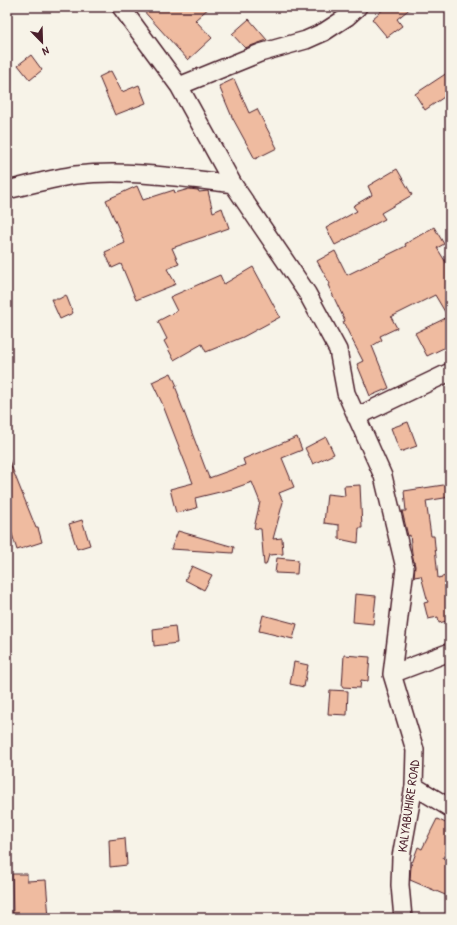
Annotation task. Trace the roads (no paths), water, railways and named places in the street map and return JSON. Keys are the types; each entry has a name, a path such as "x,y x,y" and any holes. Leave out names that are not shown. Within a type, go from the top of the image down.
{"street":[{"path":"121,7 179,86 233,184 307,293 338,350 346,393 384,476 405,568 392,674 450,652"},
{"path":"179,86 260,53 306,40 318,35 336,25 358,7"},
{"path":"7,190 76,175 112,173 145,174 233,184"},
{"path":"356,417 450,372"},
{"name":"KALYABUHIRE ROAD","path":"392,674 415,750 414,786 401,857 400,885 403,918"},
{"path":"414,786 450,808"}]}
